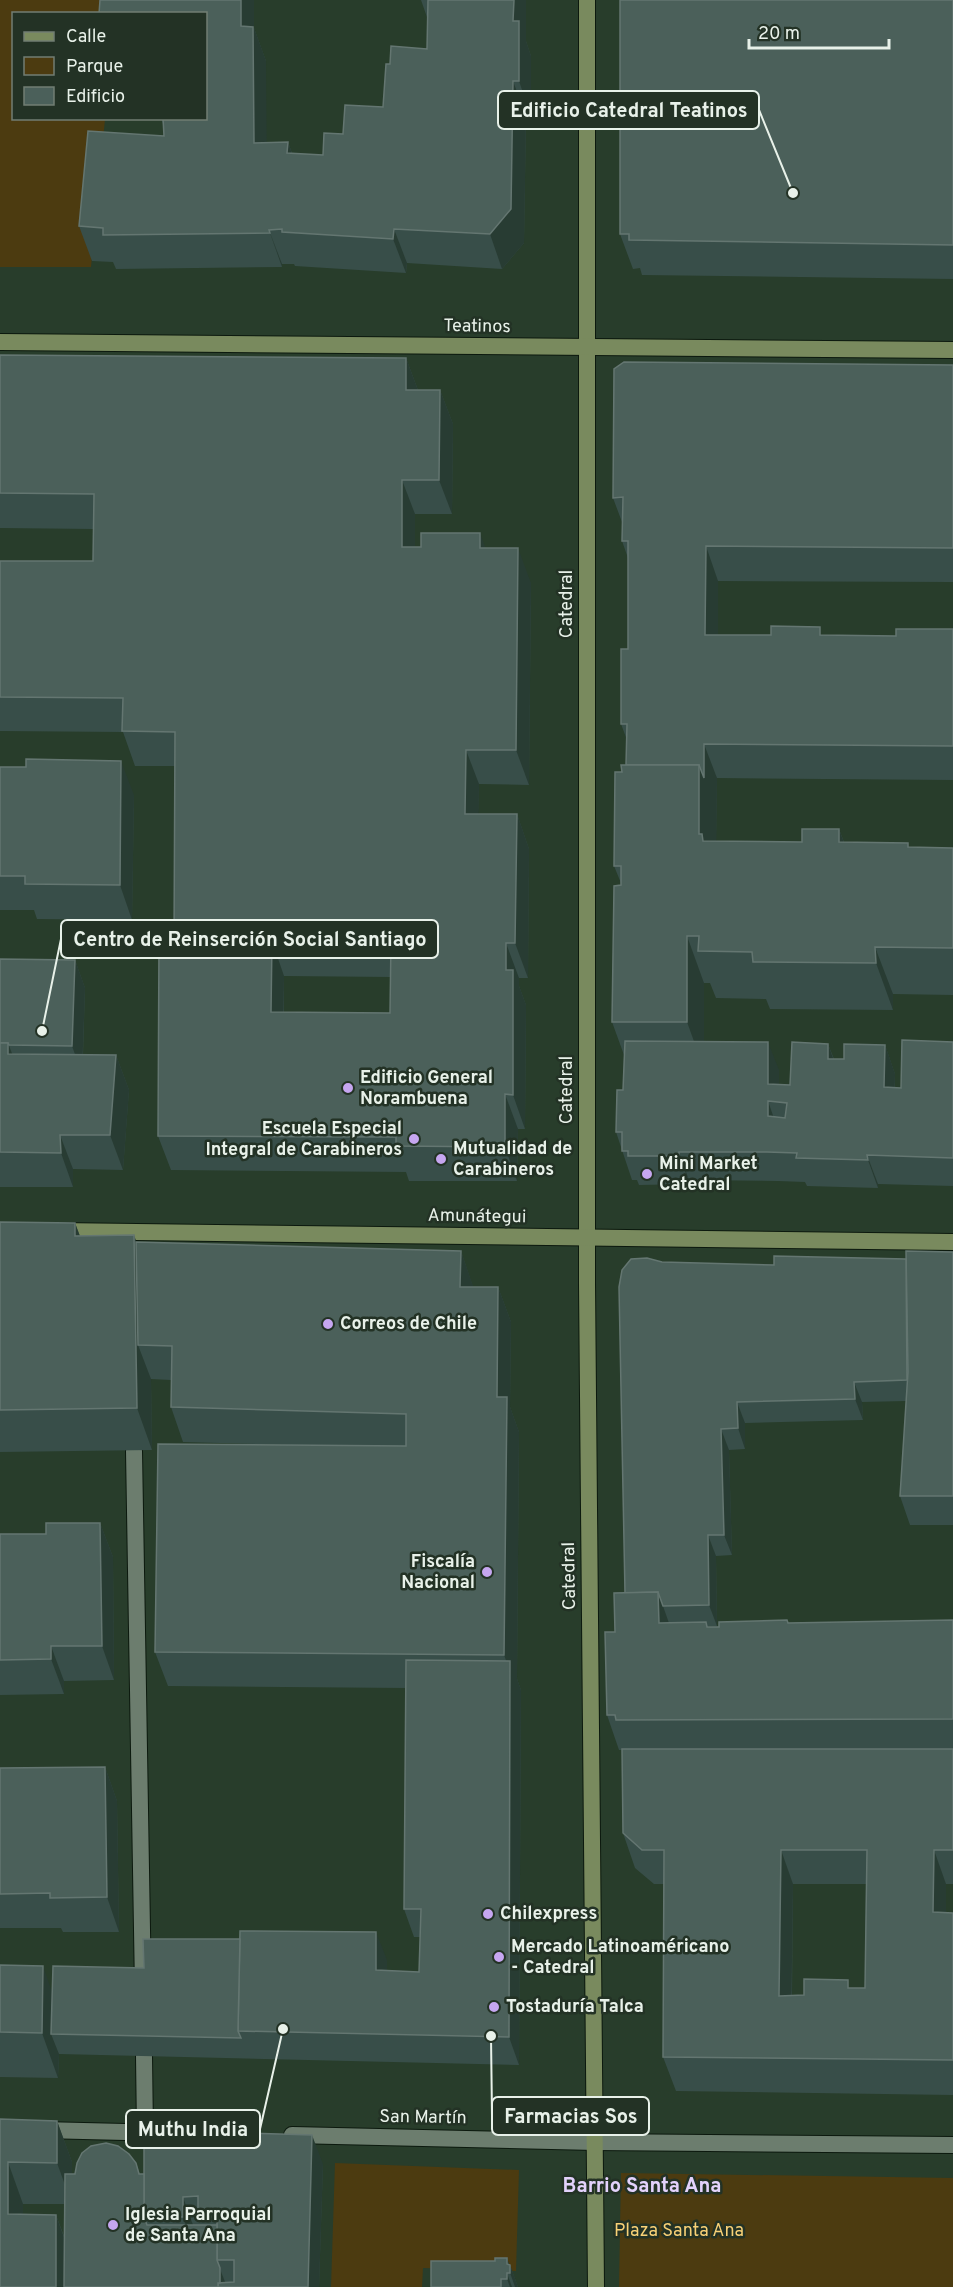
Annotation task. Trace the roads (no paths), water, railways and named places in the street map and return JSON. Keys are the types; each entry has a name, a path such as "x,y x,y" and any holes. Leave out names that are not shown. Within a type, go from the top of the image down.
{"main road":[{"name":"Catedral","path":"587,0 587,1238 596,2287"},
{"name":"Teatinos","path":"0,342 953,350"},
{"name":"Amunátegui","path":"36,1231 131,1238 587,1238 953,1242"}],"street":[{"path":"134,1450 143,1989"},
{"path":"144,2056 145,2132"},
{"path":"0,2129 180,2133"},
{"name":"San Martín","path":"273,2135 595,2142 953,2145"}],"place":[{"name":"Edificio Catedral Teatinos","path":"793,193"},
{"name":"Centro de Reinserción Social Santiago","path":"42,1031"},
{"name":"Edificio General Norambuena","path":"348,1088"},
{"name":"Escuela Especial Integral de Carabineros","path":"414,1139"},
{"name":"Mutualidad de Carabineros","path":"441,1159"},
{"name":"Mini Market Catedral","path":"647,1174"},
{"name":"Correos de Chile","path":"328,1324"},
{"name":"Fiscalía Nacional","path":"487,1572"},
{"name":"Chilexpress","path":"488,1914"},
{"name":"Mercado Latinoaméricano - Catedral","path":"499,1957"},
{"name":"Tostaduría Talca","path":"494,2007"},
{"name":"Muthu India","path":"283,2029"},
{"name":"Farmacias Sos","path":"491,2036"},
{"name":"Iglesia Parroquial de Santa Ana","path":"113,2225"}],"district":[{"name":"Barrio Santa Ana","path":"642,2187"}],"park label":[{"name":"Plaza Santa Ana","path":"679,2231"}]}
